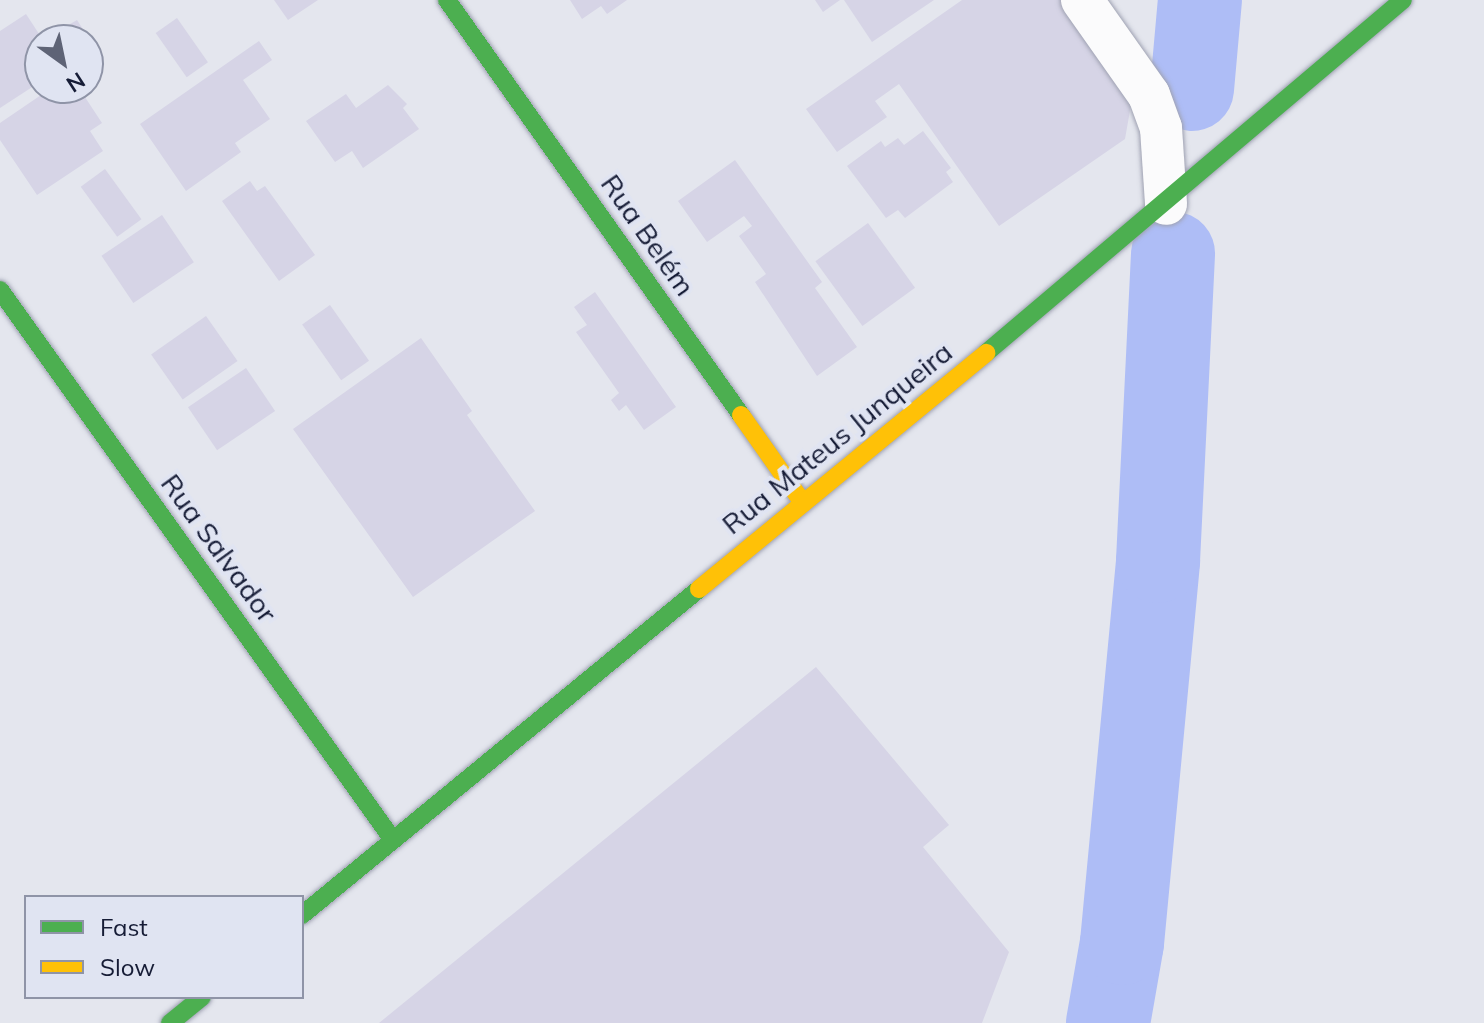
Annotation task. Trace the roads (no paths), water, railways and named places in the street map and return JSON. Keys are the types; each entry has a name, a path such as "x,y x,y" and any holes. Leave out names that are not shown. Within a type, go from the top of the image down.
{"main road":[{"name":"Rua Belém","path":"447,0 803,503"},
{"name":"Rua Mateus Junqueira","path":"304,913 1166,204 1403,0"},
{"name":"Rua Salvador","path":"0,290 393,840"},
{"path":"170,1023 200,999"}],"street":[{"path":"1082,0 1149,95 1161,128 1166,204"}],"waterway":[{"path":"1192,89 1200,0"},
{"path":"1108,1023 1122,943 1158,561 1173,253"}]}
